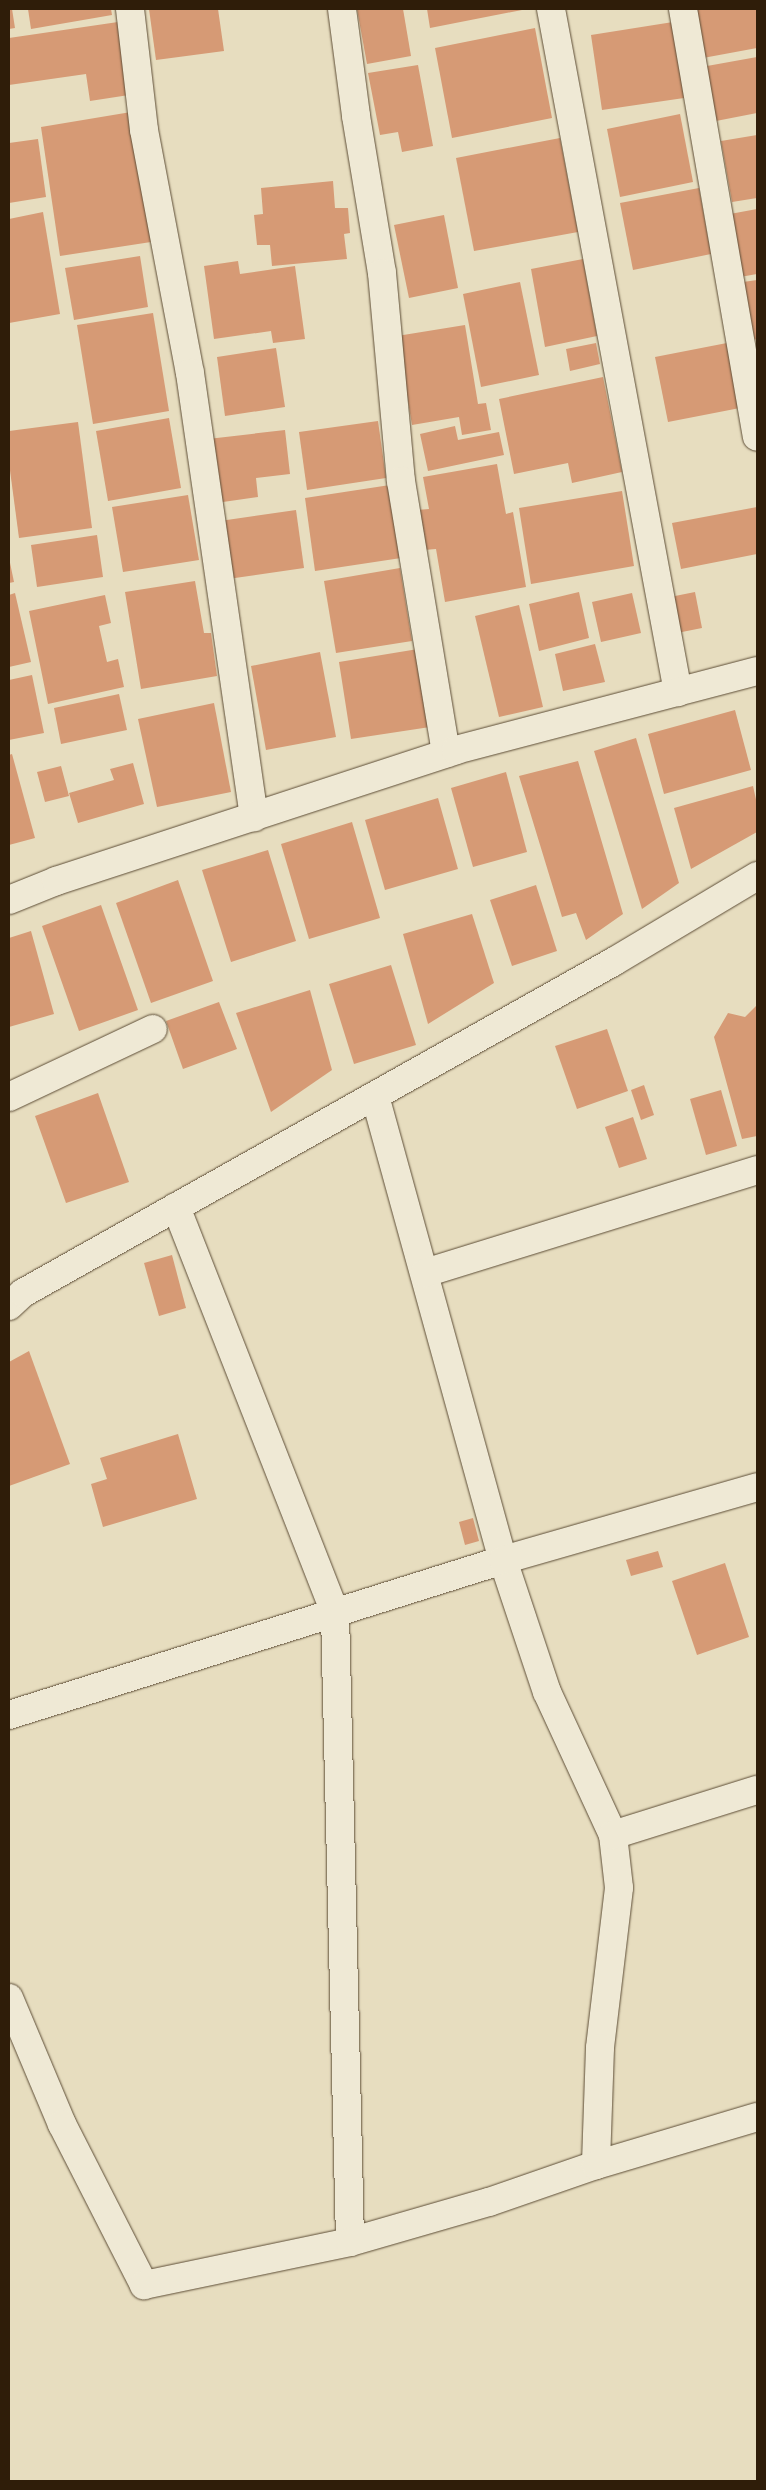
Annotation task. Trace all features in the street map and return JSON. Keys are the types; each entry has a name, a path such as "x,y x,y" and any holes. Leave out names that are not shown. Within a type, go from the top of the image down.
{"street":[{"path":"130,9 144,130 190,374 254,817"},
{"path":"342,9 356,116 382,273 401,481 446,753"},
{"path":"551,9 678,692"},
{"path":"683,9 757,437"},
{"path":"9,900 56,881 446,753 757,671"},
{"path":"9,1306 23,1293 613,962 757,876"},
{"path":"9,1096 153,1028"},
{"path":"374,1096 503,1560 547,1692 613,1835 619,1888 600,2048 596,2165"},
{"path":"424,1273 757,1170"},
{"path":"176,1208 335,1613 350,2242"},
{"path":"9,1715 503,1560 757,1487"},
{"path":"613,1835 757,1790"},
{"path":"9,1998 62,2124 144,2285 350,2242 489,2202 596,2165 757,2117"}],"building":[{"path":"9,9 12,9 15,28 9,29"},
{"path":"28,9 111,9 112,15 31,29"},
{"path":"149,9 218,9 224,51 156,60"},
{"path":"357,9 403,9 411,56 367,64"},
{"path":"427,9 522,9 522,10 430,28"},
{"path":"694,9 757,9 757,48 703,58"},
{"path":"118,22 129,95 90,101 86,74 9,85 9,38"},
{"path":"673,22 684,98 602,110 591,35"},
{"path":"535,28 552,118 452,138 435,48"},
{"path":"757,57 757,113 716,121 707,66"},
{"path":"418,65 433,146 402,152 398,132 380,135 368,73"},
{"path":"131,112 151,242 60,256 41,127"},
{"path":"680,114 693,182 620,197 607,129"},
{"path":"757,135 757,198 732,202 721,141"},
{"path":"560,138 578,232 474,251 456,158"},
{"path":"38,139 46,197 9,203 9,143"},
{"path":"333,181 335,208 348,208 350,233 344,234 347,259 272,266 270,245 257,245 254,215 263,214 261,188"},
{"path":"699,188 711,254 633,270 620,203"},
{"path":"757,209 757,274 740,277 730,214"},
{"path":"43,212 60,314 9,323 9,219"},
{"path":"444,215 458,288 409,298 394,225"},
{"path":"140,256 148,307 74,320 65,268"},
{"path":"583,259 597,336 545,347 531,269"},
{"path":"238,261 240,274 295,266 305,339 273,343 271,331 214,339 204,266"},
{"path":"757,280 757,339 753,340 743,282"},
{"path":"520,282 539,375 481,387 463,294"},
{"path":"153,313 169,411 93,424 77,325"},
{"path":"465,325 478,404 486,403 491,430 462,435 459,417 412,425 397,336"},
{"path":"732,342 745,407 668,422 655,357"},
{"path":"596,343 600,364 570,371 566,349"},
{"path":"276,348 285,407 225,416 217,357"},
{"path":"603,377 622,472 572,483 568,463 514,474 499,399"},
{"path":"169,418 181,488 108,501 96,431"},
{"path":"378,421 386,478 307,490 299,432"},
{"path":"78,422 92,528 19,538 9,463 9,431"},
{"path":"455,426 458,440 499,432 504,455 428,471 420,434"},
{"path":"285,430 290,474 256,478 258,497 216,503 208,439"},
{"path":"497,464 506,514 513,512 526,587 445,602 436,549 424,550 417,510 429,509 423,477"},
{"path":"390,485 401,558 315,571 305,498"},
{"path":"622,491 634,566 531,584 519,508"},
{"path":"188,495 199,560 123,572 112,507"},
{"path":"757,507 757,554 681,569 672,523"},
{"path":"296,510 304,568 228,579 220,521"},
{"path":"97,535 103,577 37,587 31,545"},
{"path":"9,558 14,582 9,583"},
{"path":"400,568 412,641 336,653 324,581"},
{"path":"195,581 204,633 211,633 217,676 141,689 125,592"},
{"path":"579,592 589,638 539,651 529,604"},
{"path":"695,592 702,628 677,633 670,597"},
{"path":"15,593 31,662 9,667 9,595"},
{"path":"632,593 641,633 601,642 592,602"},
{"path":"105,595 111,623 99,626 107,662 118,659 124,687 48,704 29,611"},
{"path":"519,605 543,707 499,717 475,616"},
{"path":"595,644 605,682 563,691 555,654"},
{"path":"418,649 430,727 351,739 339,662"},
{"path":"320,652 336,737 266,750 251,666"},
{"path":"32,675 44,733 9,740 9,680"},
{"path":"119,694 127,730 61,744 54,708"},
{"path":"214,703 231,792 157,807 138,719"},
{"path":"735,710 751,770 664,794 648,734"},
{"path":"636,738 679,883 642,909 594,751"},
{"path":"12,754 35,838 9,845 9,755"},
{"path":"578,761 623,914 586,940 576,913 562,917 519,776"},
{"path":"133,763 144,804 78,823 69,793 114,780 110,769"},
{"path":"61,766 69,796 45,802 37,772"},
{"path":"506,772 527,852 473,867 451,788"},
{"path":"753,786 757,804 757,832 691,869 674,808"},
{"path":"438,798 458,869 385,890 365,820"},
{"path":"352,822 380,918 309,939 281,844"},
{"path":"268,850 296,941 231,962 202,870"},
{"path":"178,880 213,981 151,1003 116,903"},
{"path":"536,885 557,951 512,966 490,900"},
{"path":"101,905 138,1010 79,1031 42,926"},
{"path":"472,914 494,983 428,1024 403,934"},
{"path":"31,931 54,1014 9,1027 9,938"},
{"path":"391,965 416,1045 354,1064 329,984"},
{"path":"310,990 332,1070 271,1112 236,1013"},
{"path":"219,1002 237,1049 183,1069 166,1021"},
{"path":"756,1006 757,1136 742,1139 714,1037 728,1013 745,1017"},
{"path":"607,1029 628,1091 577,1109 555,1046"},
{"path":"644,1085 654,1115 641,1120 631,1090"},
{"path":"721,1090 737,1146 706,1155 690,1099"},
{"path":"98,1093 129,1182 66,1203 35,1116"},
{"path":"633,1117 647,1159 619,1168 605,1127"},
{"path":"172,1255 186,1308 159,1316 144,1263"},
{"path":"29,1351 70,1464 9,1486 9,1362"},
{"path":"178,1434 197,1499 103,1527 91,1484 107,1479 100,1458"},
{"path":"473,1518 479,1541 465,1545 459,1522"},
{"path":"658,1551 663,1567 631,1576 626,1560"},
{"path":"725,1563 749,1637 697,1655 672,1581"}]}
